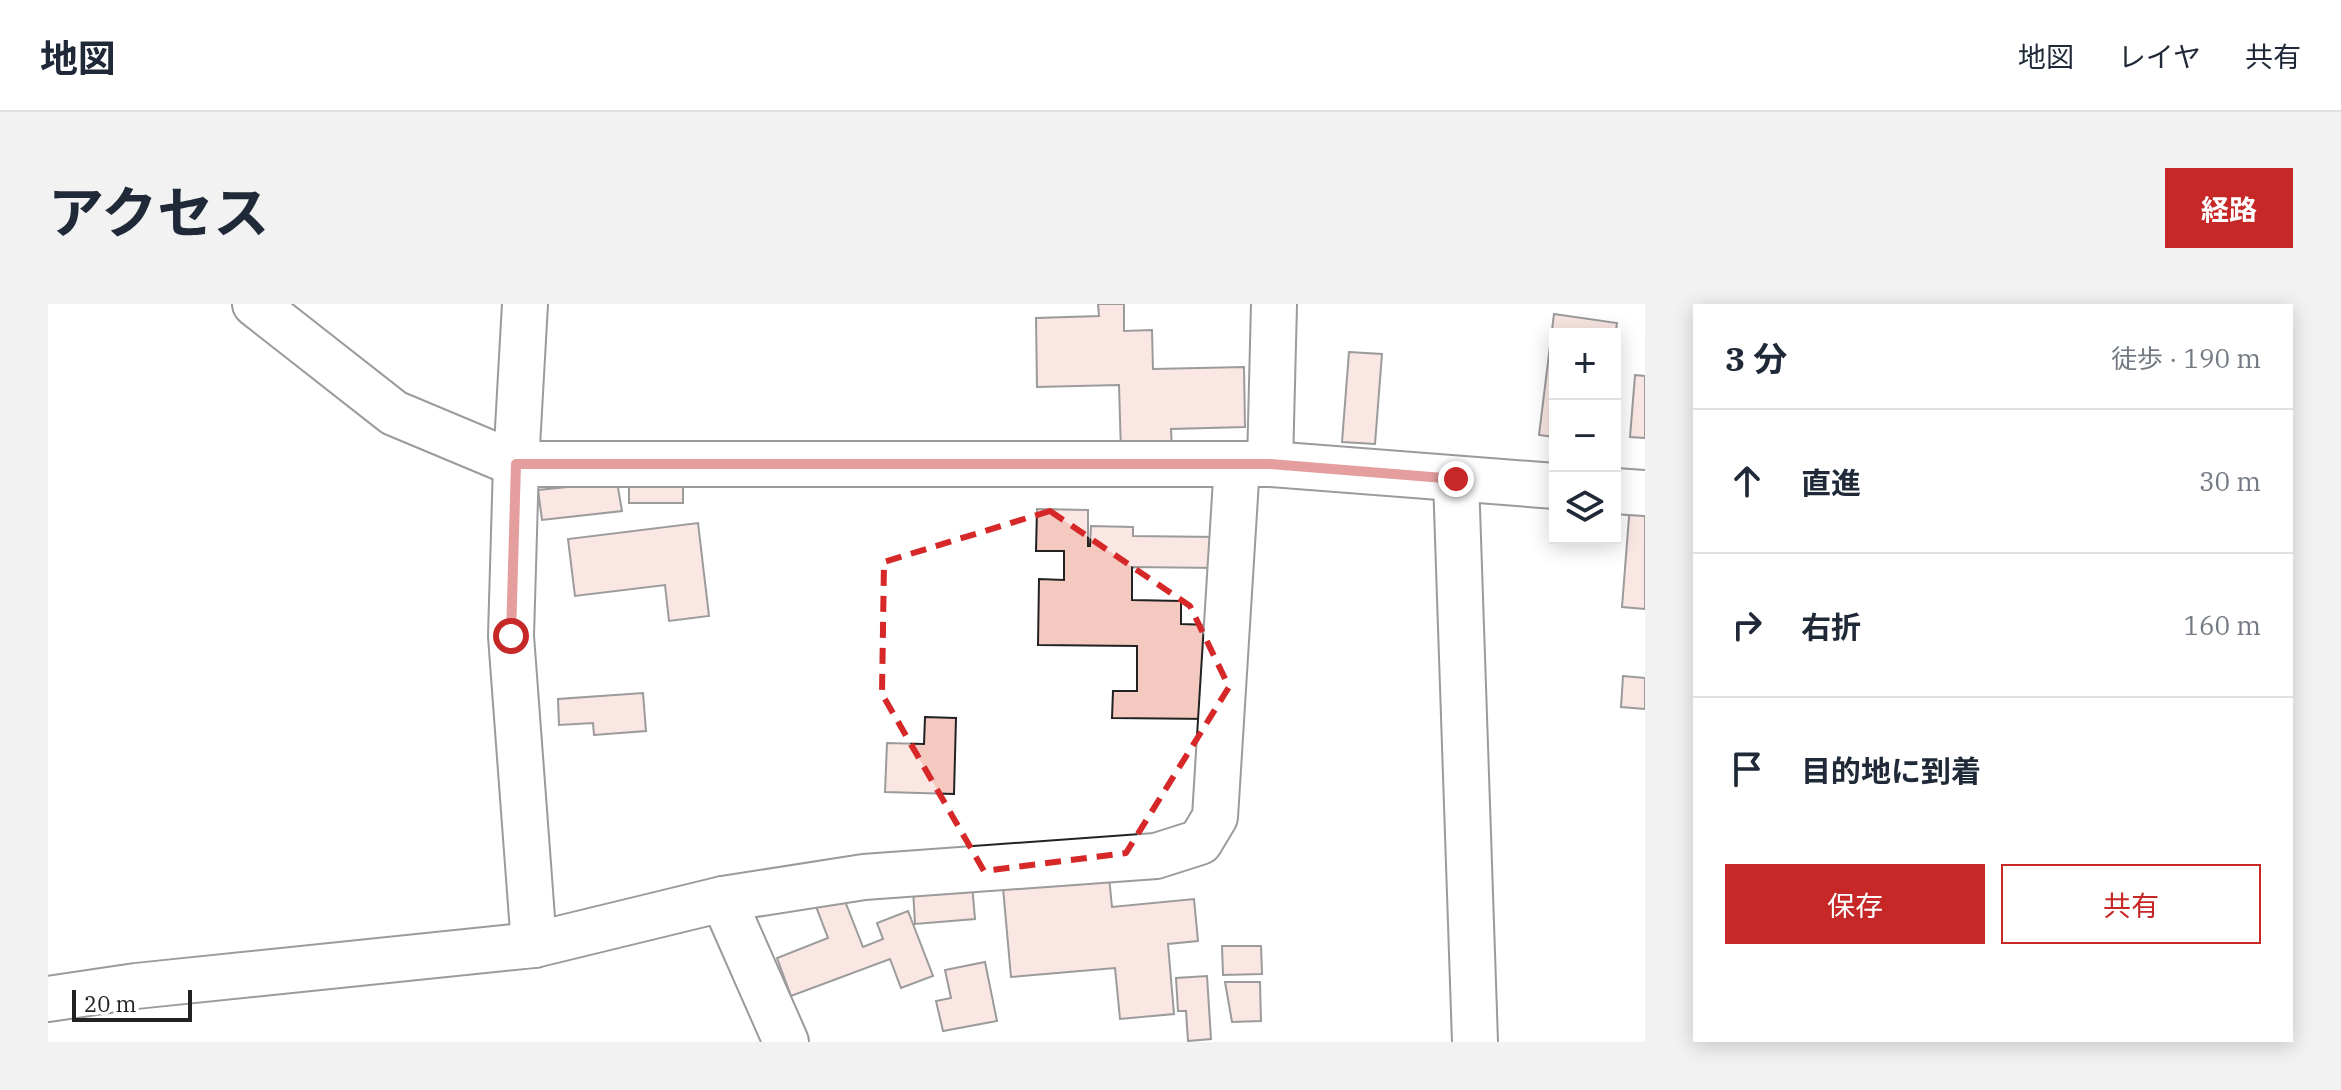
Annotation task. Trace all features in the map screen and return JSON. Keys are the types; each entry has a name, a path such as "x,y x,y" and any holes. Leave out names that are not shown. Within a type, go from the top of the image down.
{"street":[{"path":"255,304 394,413 516,464 1254,464 1549,486"},
{"path":"525,304 511,636 534,945"},
{"path":"48,999 136,986 534,945 723,899 864,877 1156,856 1200,842 1215,817 1274,304"},
{"path":"1456,479 1475,1042"},
{"path":"1621,491 1645,493"},
{"path":"723,899 786,1042"}],"highlighted area":[{"path":"1050,511 1190,606 1229,687 1126,853 984,871 882,694 884,562"}],"building":[{"path":"1098,304 1124,304 1124,331 1152,330 1153,369 1244,367 1245,427 1171,429 1172,452 1121,453 1119,385 1037,387 1036,318 1099,316"},
{"path":"1554,314 1617,323 1616,328 1552,328"},
{"path":"1349,352 1382,354 1375,444 1342,442"},
{"path":"1549,354 1549,436 1539,435"},
{"path":"1635,375 1645,376 1645,438 1630,437"},
{"path":"629,480 683,480 683,503 629,503"},
{"path":"617,482 622,511 542,520 538,490"},
{"path":"1630,504 1645,505 1645,609 1622,607"},
{"path":"1037,509 1088,510 1088,546 1091,526 1133,527 1133,536 1218,537 1218,568 1132,567 1132,600 1181,601 1181,624 1211,625 1210,719 1112,718 1113,691 1137,691 1137,646 1038,645 1039,579 1064,580 1064,551 1036,551"},
{"path":"698,523 709,616 669,621 665,585 575,596 568,539"},
{"path":"1623,676 1645,678 1645,709 1621,707"},
{"path":"643,693 646,731 594,735 593,723 559,725 558,699"},
{"path":"925,717 956,718 954,794 885,792 887,743 924,744"},
{"path":"1108,867 1112,907 1194,899 1198,941 1168,944 1174,1014 1120,1019 1115,968 1011,977 1002,877"},
{"path":"972,884 975,919 915,924 913,889"},
{"path":"841,891 863,947 883,939 877,923 908,911 933,976 901,988 890,959 791,996 777,958 828,938 814,901"},
{"path":"1222,946 1261,946 1262,974 1223,975"},
{"path":"985,962 997,1021 943,1031 936,1001 951,998 945,970"},
{"path":"1207,976 1211,1039 1188,1041 1186,1011 1178,1011 1176,978"},
{"path":"1225,982 1260,982 1261,1021 1232,1022"}],"route":[{"path":"511,636 516,464 1270,464 1456,479"}]}
